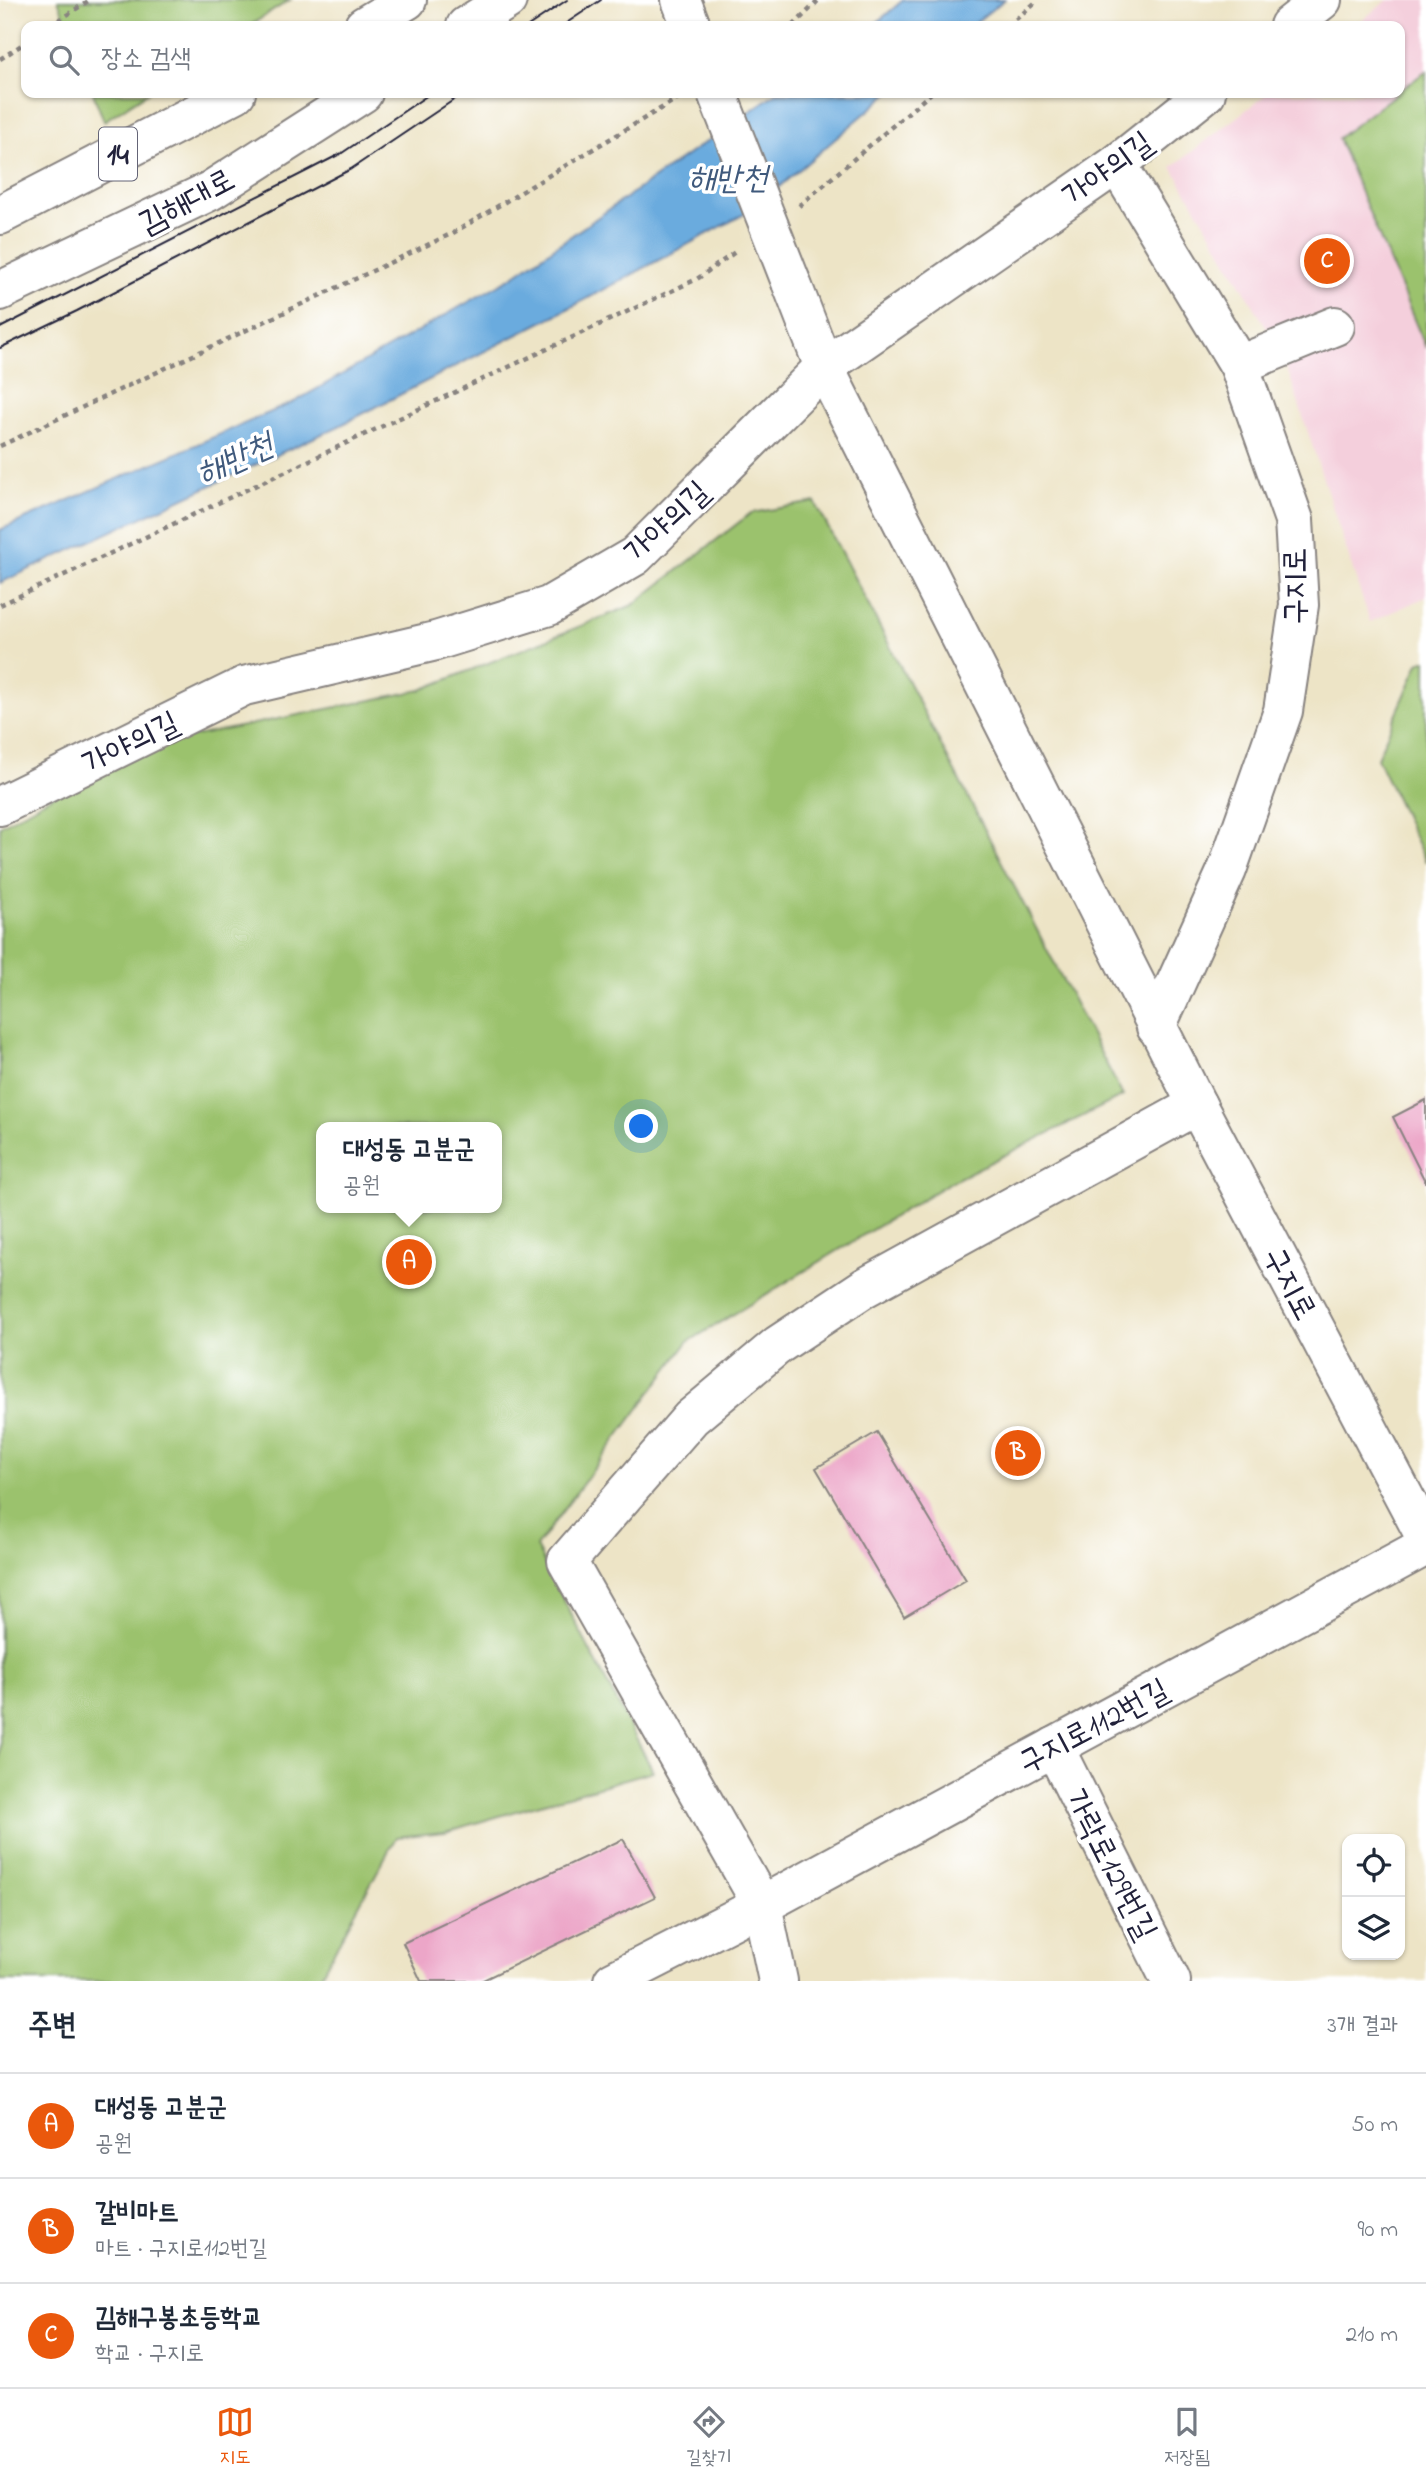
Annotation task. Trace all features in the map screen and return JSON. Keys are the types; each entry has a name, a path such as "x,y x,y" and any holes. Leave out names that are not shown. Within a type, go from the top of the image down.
{"street":[{"path":"372,21 407,0"},
{"path":"474,21 507,0"},
{"path":"1295,21 1322,0"},
{"name":"14","path":"0,215 226,98"},
{"name":"김해대로","path":"0,291 210,191 355,98"},
{"name":"구지로","path":"719,98 824,367 1196,1105 1426,1538"},
{"name":"가야의길","path":"0,806 244,686 436,641 549,606 635,556 824,367 1117,164 1200,98"},
{"name":"구지로","path":"1117,164 1239,365 1294,520 1299,605 1283,711 1227,870 1156,1027"},
{"path":"1239,365 1335,326"},
{"path":"778,1981 762,1905 567,1561 691,1418 778,1345 864,1288 1196,1105"},
{"name":"구지로112번길","path":"613,1981 762,1905 1426,1546"},
{"name":"가락로129번길","path":"1054,1746 1171,1981"}],"path":[{"path":"58,21 90,0"},
{"path":"798,21 819,0"},
{"path":"1014,21 1038,0"},
{"path":"0,59 21,45"},
{"path":"0,446 453,233 679,98"},
{"path":"794,209 925,98"},
{"path":"0,605 697,279 740,248"}],"shaded area":[{"path":"1388,0 1426,0 1426,597 1370,622 1283,356 1172,167 1262,98 1405,98 1405,21 1361,21"}],"green space":[{"path":"58,0 290,0 257,21 66,21"},
{"path":"1426,71 1426,348 1338,138 1391,98 1405,98 1405,87"},
{"path":"95,98 139,98 104,121"},
{"path":"815,502 1123,1096 949,1183 688,1342 536,1547 653,1771 445,1832 396,1837 318,1981 0,1981 0,826 136,748 421,690 633,605 751,513"},
{"path":"1426,660 1426,862 1377,758 1419,663"}],"water":[{"path":"903,0 1004,0 977,21 879,21"},
{"name":"해반천","path":"769,98 883,98 752,210 577,304 337,427 0,583 0,530 294,402 512,277"}],"building":[{"path":"1426,1100 1426,1183 1393,1117"},
{"path":"877,1432 966,1580 904,1617 816,1468"},
{"path":"623,1839 655,1897 481,1981 421,1981 403,1943"}],"tram line":[{"path":"536,21 567,0"},
{"path":"570,21 601,0"},
{"path":"0,328 342,153 424,98"},
{"path":"0,348 351,169 457,98"}],"place":[{"name":"김해구봉초등학교","path":"1327,261"},
{"name":"대성동 고분군","path":"409,1262"},
{"name":"갈비마트","path":"1018,1453"}]}
